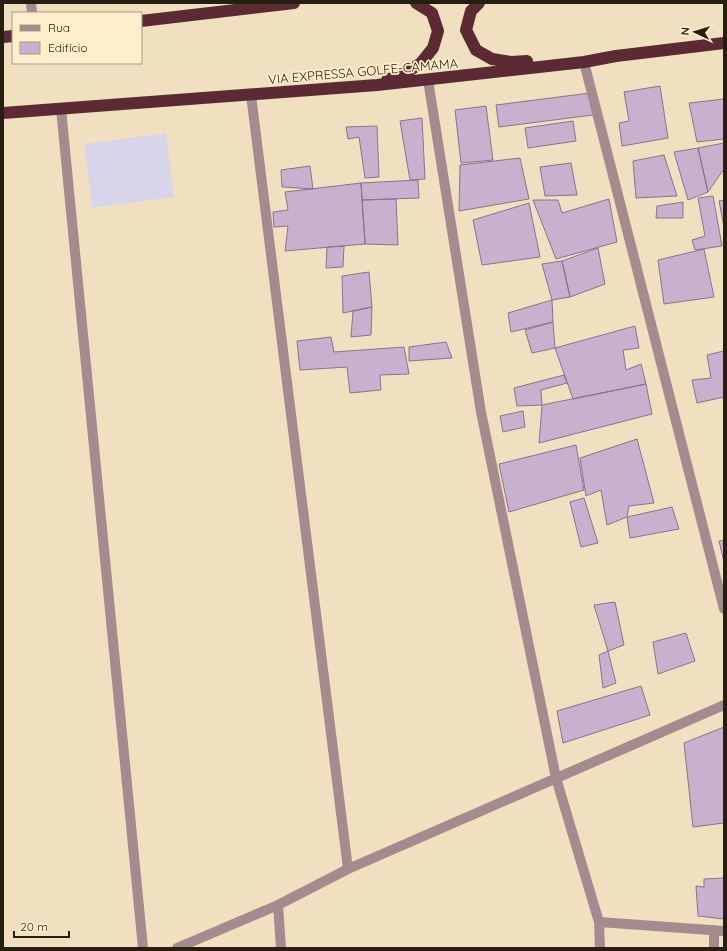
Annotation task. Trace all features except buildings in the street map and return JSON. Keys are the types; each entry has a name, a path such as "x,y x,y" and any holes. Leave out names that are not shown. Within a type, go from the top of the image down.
{"highway":[{"path":"142,21 219,8 294,3"},
{"path":"377,85 407,72 422,63 433,48 438,31 432,13 416,3"},
{"path":"479,3 471,11 466,30 476,50 492,59 511,62 616,56"},
{"name":"VIA EXPRESSA GOLFE-CAMAMA","path":"3,114 428,80 584,62 616,56 724,43"}],"street":[{"path":"584,62 724,609"},
{"path":"428,80 481,412 556,778 599,922 600,948"},
{"path":"251,94 348,869"},
{"path":"61,110 143,948"},
{"path":"177,948 278,905 348,869 724,705"},
{"path":"278,905 280,948"},
{"path":"599,922 719,930 714,948"}],"shaded area":[{"path":"166,133 174,197 92,208 84,144"}]}
